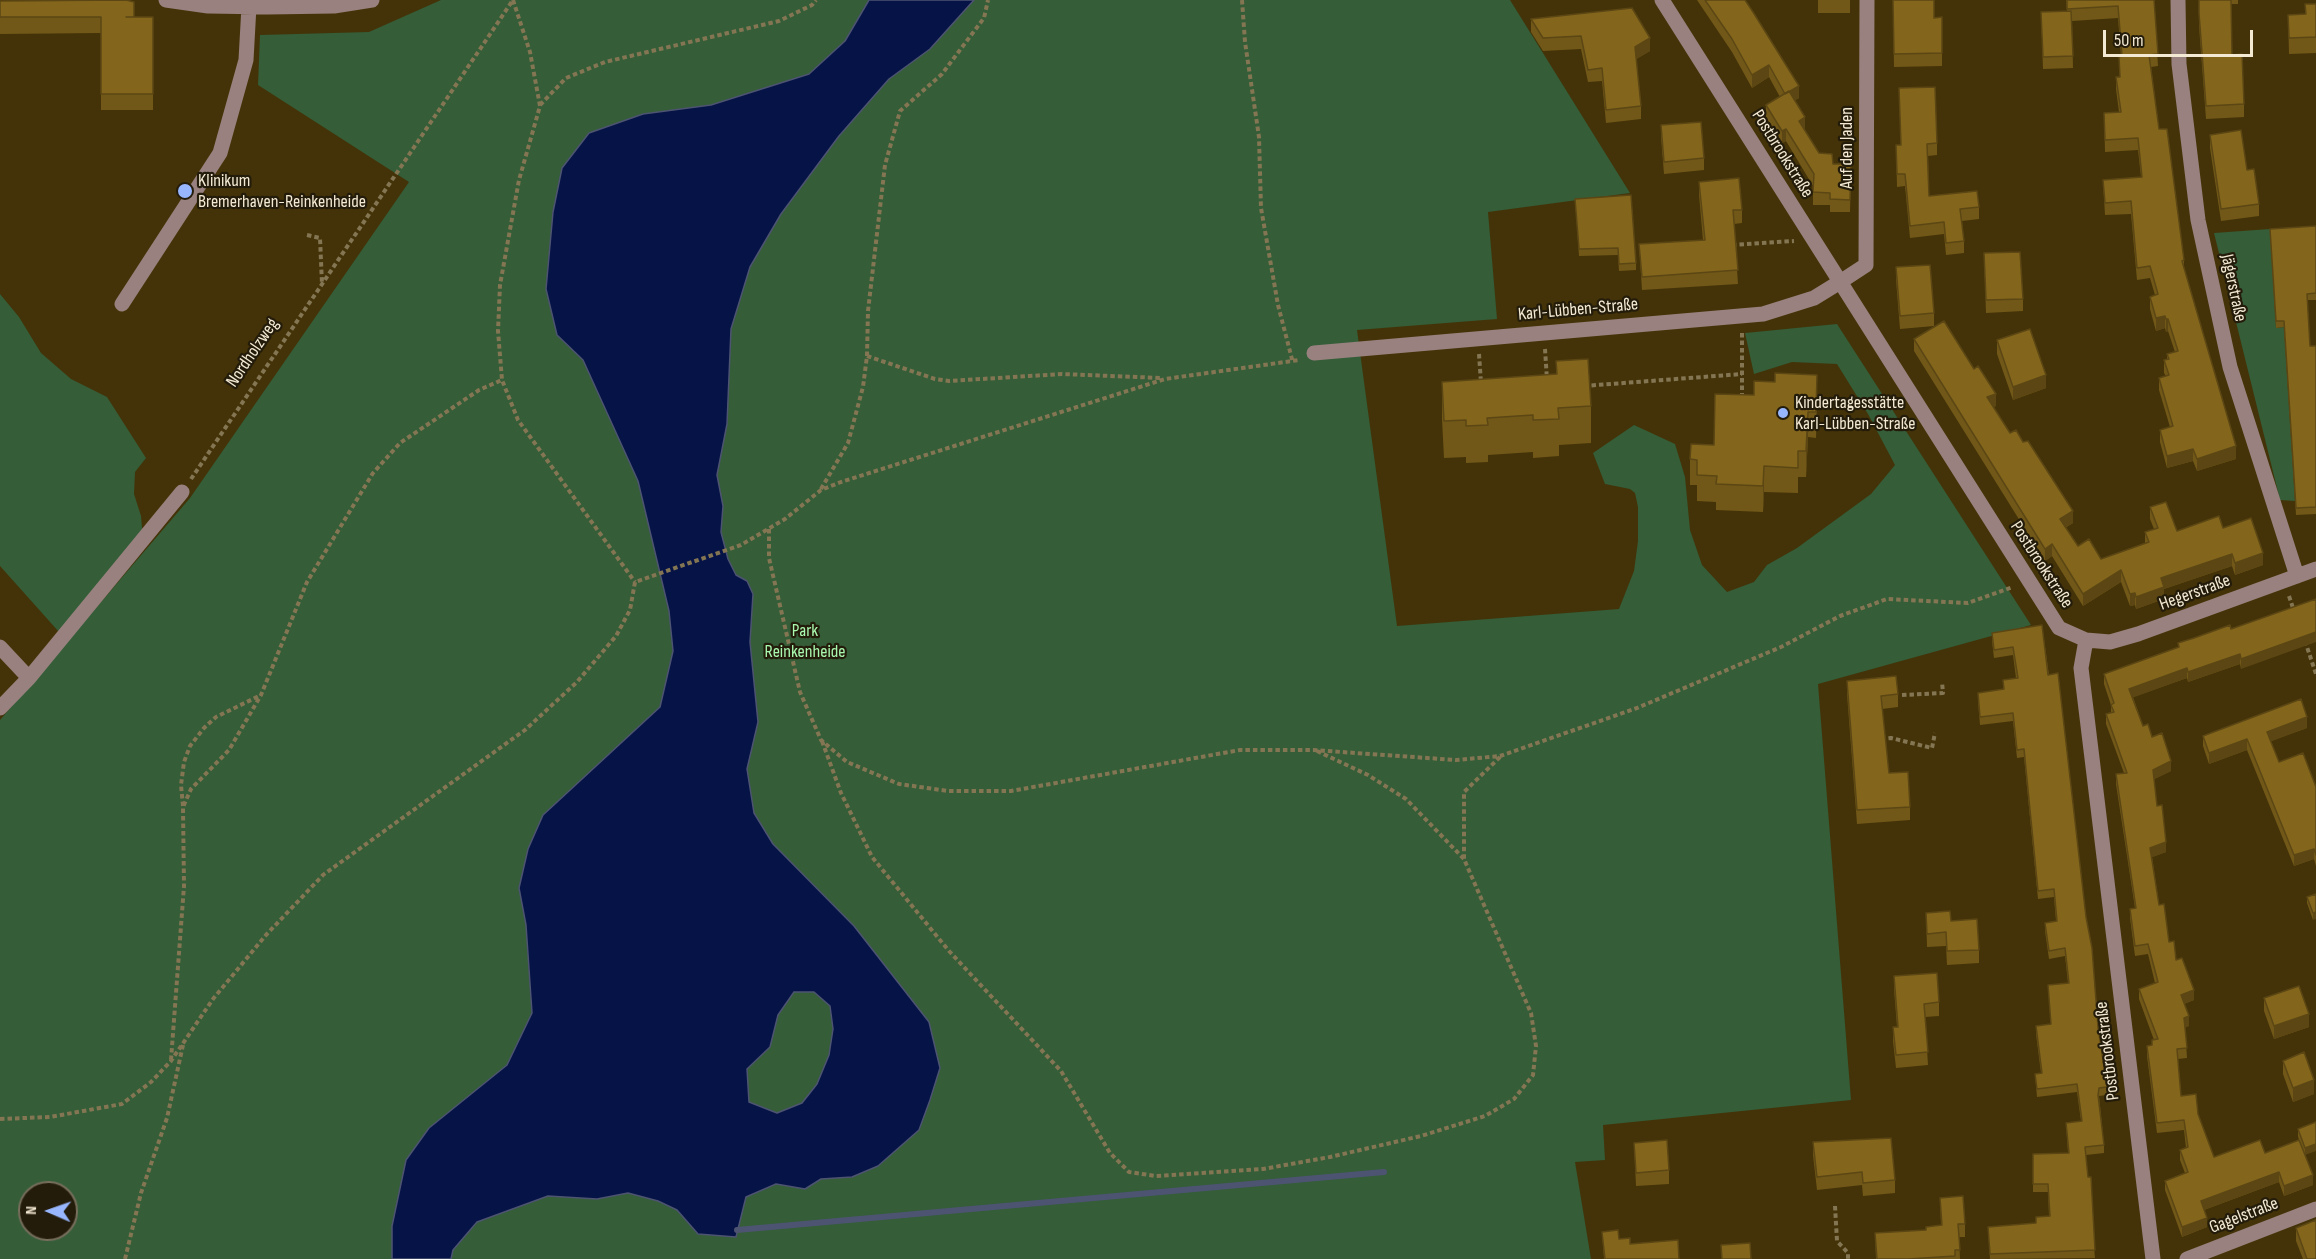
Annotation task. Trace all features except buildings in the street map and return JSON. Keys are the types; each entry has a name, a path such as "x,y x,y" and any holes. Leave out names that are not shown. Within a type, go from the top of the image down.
{"street":[{"path":"166,0 249,6 334,6 372,0"},
{"name":"Postbrookstraße","path":"1662,0 2028,582 2059,628 2086,640 2081,668 2153,1259"},
{"name":"Auf den Jaden","path":"1840,282 1866,265 1867,0"},
{"name":"Jägerstraße","path":"2178,0 2179,64 2198,220 2230,368 2291,578"},
{"path":"122,304 220,153 246,60 249,6"},
{"name":"Karl-Lübben-Straße","path":"1314,353 1763,314 1814,298 1840,282"},
{"path":"0,708 28,678 182,492"},
{"name":"Hegerstraße","path":"2086,640 2110,642 2138,634 2316,569"},
{"path":"0,647 28,678"},
{"name":"Gagelstraße","path":"2187,1259 2316,1209"}],"path":[{"path":"0,1119 50,1117 122,1104 151,1082 171,1061 213,999 266,935 323,874 525,730 577,682 616,636 630,610 635,582 518,420 502,380 498,331 500,285 519,180 540,106 530,52 513,0"},
{"name":"Nordholzweg","path":"182,492 513,0"},
{"path":"540,106 566,78 605,62 779,21 812,5 816,0"},
{"path":"821,490 848,443 867,356 868,311 885,165 900,111 942,74 984,18 988,0"},
{"path":"1242,0 1245,42 1259,137 1261,208 1278,305 1293,363"},
{"path":"307,235 320,238 322,285"},
{"path":"1725,245 1812,239"},
{"path":"1742,316 1742,398"},
{"path":"1544,333 1548,389"},
{"path":"1478,339 1482,393"},
{"path":"867,356 935,380 949,381 1062,374 1165,379 1293,363 1314,353"},
{"path":"1582,387 1742,374"},
{"path":"635,582 741,545 785,519 821,490 1165,379"},
{"path":"183,807 191,789 229,750 261,695 307,582 373,473 400,443 479,390 502,380"},
{"path":"769,528 769,558 801,692 841,793 872,857 949,951 1061,1071 1110,1153 1129,1172 1156,1176 1263,1169 1330,1157 1421,1136 1474,1119 1514,1098 1533,1075 1536,1046 1530,1013 1464,859 1406,799 1368,775 1313,750"},
{"path":"2291,578 2298,622"},
{"path":"821,740 847,762 899,784 948,791 1011,791 1240,750 1313,750 1456,760 1500,756 1637,708 1781,648 1840,616 1887,599 1968,603 2028,582"},
{"path":"2302,633 2316,674"},
{"path":"1902,695 1943,693 1942,682"},
{"path":"171,1061 184,886 184,762 190,746 216,717 261,695"},
{"path":"1874,740 1891,738 1932,748 1935,733"},
{"path":"1464,859 1464,792 1500,756"},
{"path":"125,1259 141,1193 167,1118 184,1042"},
{"path":"1835,1206 1837,1241 1848,1253 1848,1259"}],"green space":[{"name":"Park Reinkenheide","path":"441,0 1510,0 1630,193 1488,212 1497,319 1357,330 1397,626 1619,609 1634,571 1638,541 1638,507 1635,493 1630,489 1605,484 1593,453 1634,425 1675,444 1685,477 1690,530 1702,565 1727,592 1754,582 1767,565 1797,548 1871,494 1895,465 1868,414 1837,364 1792,362 1754,374 1745,333 1837,324 2031,625 1818,684 1851,1100 1603,1125 1605,1160 1575,1162 1591,1259 0,1259 0,720 190,498 409,182 258,85 260,35 369,32"},
{"path":"2270,229 2276,328 2284,327 2295,501 2280,500 2214,233"},
{"path":"0,294 19,317 41,353 71,379 107,397 146,458 135,472 134,494 141,516 143,539 59,632 0,566"}],"shaded area":[{"path":"869,0 974,0 930,49 889,79 839,136 781,214 750,267 731,329 727,424 717,475 723,506 721,532 728,559 736,575 747,581 753,594 750,642 758,722 747,769 754,813 773,844 854,926 929,1022 940,1068 919,1130 878,1166 852,1177 821,1179 805,1189 776,1184 746,1197 736,1237 698,1234 677,1210 658,1201 628,1193 597,1199 548,1196 477,1222 453,1250 451,1259 392,1259 392,1226 406,1160 429,1128 507,1065 532,1013 526,925 519,888 528,849 543,815 660,707 673,651 669,611 638,481 583,360 557,335 546,289 553,212 562,168 589,133 643,114 711,105 809,74 845,41","holes":["794,992 814,992 830,1006 833,1029 829,1055 817,1084 802,1103 777,1113 749,1102 747,1069 770,1047 778,1015"]}],"waterway":[{"path":"737,1230 1384,1172"}],"place":[{"name":"Klinikum Bremerhaven-Reinkenheide","path":"185,191"},
{"name":"Kindertagesstätte Karl-Lübben-Straße","path":"1783,413"}]}
